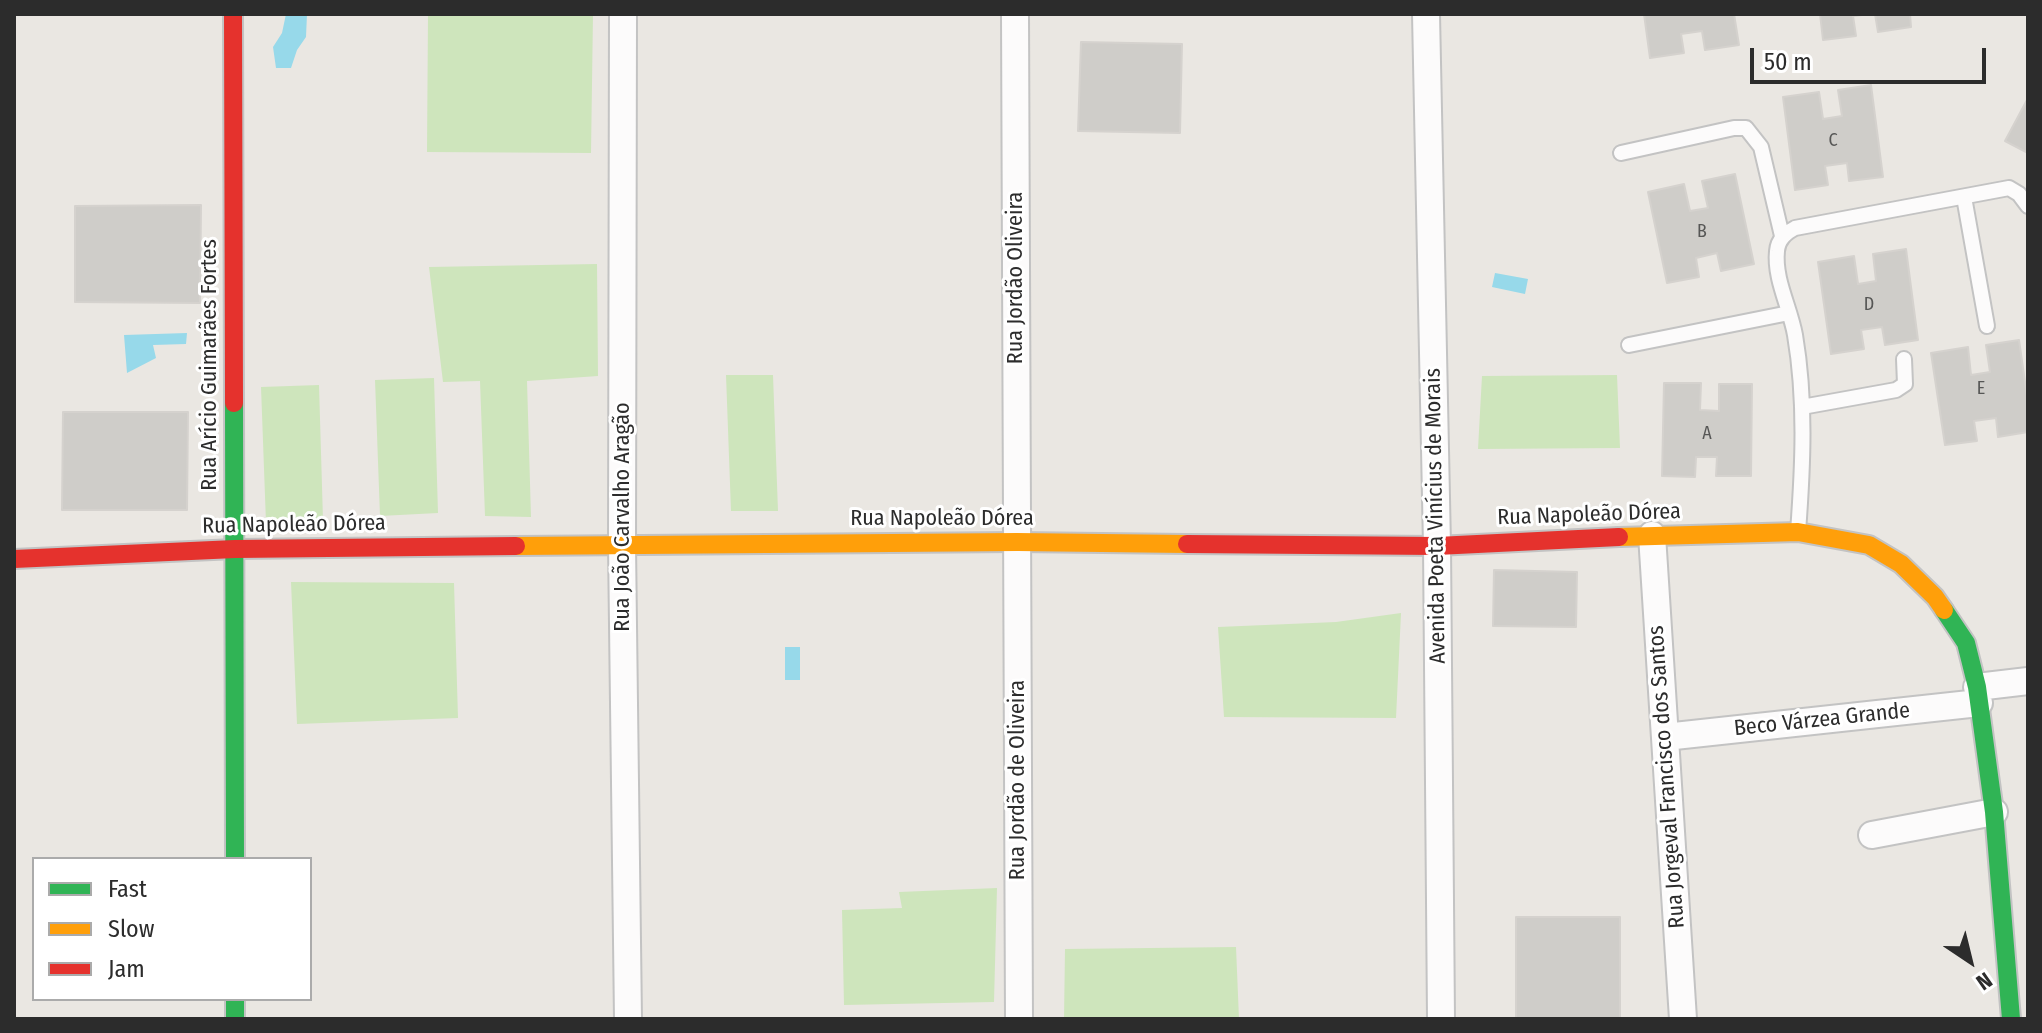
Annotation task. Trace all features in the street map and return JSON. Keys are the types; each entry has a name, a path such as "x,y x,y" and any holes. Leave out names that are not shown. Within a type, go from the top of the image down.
{"street":[{"name":"Rua Arício Guimarães Fortes","path":"233,14 235,857"},
{"name":"Rua João Carvalho Aragão","path":"623,14 622,546 628,1019"},
{"name":"Rua Jordão Oliveira","path":"1015,14 1017,542"},
{"name":"Avenida Poeta Vinícius de Morais","path":"1426,14 1437,546 1441,1019"},
{"name":"Rua Napoleão Dórea","path":"14,559 235,549 1017,542 1437,546 1652,535 1798,532 1869,545 1901,564 1935,597 1966,643 1978,695"},
{"name":"Rua Jorgeval Francisco dos Santos","path":"1652,535 1683,1019"},
{"name":"Rua Jordão de Oliveira","path":"1017,542 1019,1019"},
{"name":"Beco Várzea Grande","path":"1665,737 1978,695 2028,681"},
{"path":"1978,695 1994,812 2011,1019"},
{"path":"1872,835 1994,812"}],"lane":[{"path":"1621,153 1734,128 1746,128 1761,147 1782,236 1777,249 1779,279 1795,332 1804,435 1798,532"},
{"path":"1782,236 1795,228 2009,188 2019,194 2028,206"},
{"path":"1964,197 1987,326"},
{"path":"1629,345 1789,313"},
{"path":"1802,407 1896,390 1905,384 1904,359"}],"green space":[{"path":"428,14 593,14 591,153 427,152"},
{"path":"597,264 598,376 527,381 531,517 485,516 480,381 443,382 429,267"},
{"path":"726,375 773,375 778,511 731,511"},
{"path":"1617,375 1620,448 1478,449 1482,376"},
{"path":"434,378 438,513 380,516 375,380"},
{"path":"319,385 323,520 266,523 261,387"},
{"path":"291,582 454,583 458,718 297,724"},
{"path":"1401,613 1396,718 1224,717 1218,627 1336,622"},
{"path":"997,888 994,1002 844,1005 842,910 902,908 899,892"},
{"path":"1236,947 1239,1019 1064,1019 1065,949"}],"water":[{"path":"286,14 307,14 306,37 297,50 291,68 276,68 273,47 282,33"},
{"path":"1495,273 1528,279 1525,294 1492,287"},
{"path":"187,333 186,344 153,345 156,358 127,373 124,335"},
{"path":"785,647 800,647 800,680 785,680"}],"building":[{"path":"1644,14 1734,14 1739,45 1705,50 1702,31 1681,34 1684,53 1650,58"},
{"path":"1820,14 1871,14 1853,16 1856,36 1823,40"},
{"path":"1875,14 1910,14 1911,27 1878,32"},
{"path":"1081,42 1182,44 1180,133 1078,131"},
{"name":"C","path":"1871,85 1883,177 1849,181 1847,163 1825,166 1828,185 1795,190 1783,97 1819,92 1823,119 1842,116 1838,90"},
{"path":"2028,98 2028,153 2005,141"},
{"name":"B","path":"1735,174 1754,264 1721,271 1717,253 1696,258 1699,277 1667,283 1648,192 1684,184 1690,211 1708,208 1702,181"},
{"path":"201,205 200,303 75,302 75,206"},
{"name":"D","path":"1906,249 1918,340 1885,345 1882,327 1861,330 1864,349 1831,354 1818,262 1854,256 1858,284 1876,281 1873,254"},
{"name":"E","path":"2019,340 2028,403 2028,432 1998,437 1996,418 1974,421 1977,441 1945,445 1931,353 1968,347 1971,375 1990,372 1986,345"},
{"name":"A","path":"1664,383 1701,383 1700,410 1719,411 1719,384 1752,384 1751,476 1716,476 1717,457 1696,457 1695,477 1662,476"},
{"path":"63,412 188,412 187,510 62,510"},
{"path":"1494,570 1577,572 1576,627 1493,626"},
{"path":"1516,917 1620,917 1620,1019 1516,1019"}],"traffic: fast":[{"path":"234,403 235,857"},
{"path":"1944,610 1966,643 1977,687 1994,812 2011,1019"},
{"path":"235,1001 235,1019"}],"traffic: slow":[{"path":"1619,537 1798,532 1869,545 1901,564 1944,610"},
{"path":"516,546 1017,542 1187,544"}],"traffic: jam":[{"path":"233,14 234,403"},
{"path":"1187,544 1437,546 1619,537"},
{"path":"14,559 235,549 516,546"}]}
